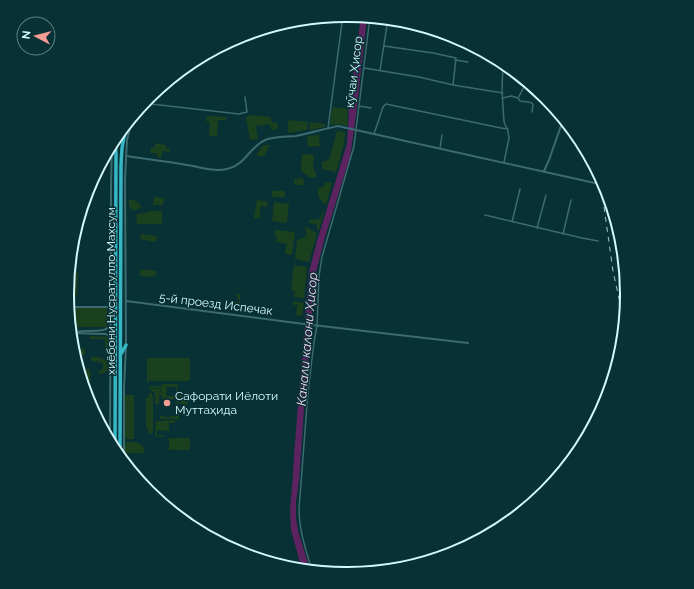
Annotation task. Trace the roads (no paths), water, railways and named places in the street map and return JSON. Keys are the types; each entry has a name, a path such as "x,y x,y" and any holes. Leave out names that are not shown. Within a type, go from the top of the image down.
{"highway":[{"name":"хиёбони Нусратулло Махсум","path":"120,446 121,165 124,138"},
{"name":"хиёбони Нусратулло Махсум","path":"115,438 116,150"},
{"path":"112,163 116,167"},
{"path":"121,165 126,165"},
{"path":"116,264 121,264"},
{"path":"111,315 116,308"},
{"path":"121,309 125,315"},
{"path":"120,355 126,345"},
{"path":"111,351 115,356"}],"street":[{"path":"328,128 342,22"},
{"name":"кӯчаи Ҳисор","path":"311,565 300,527 299,509 307,422 308,392 316,326 318,276 322,257 353,153 369,23"},
{"path":"380,70 387,25"},
{"path":"384,46 433,53 456,58 455,60 468,62"},
{"path":"453,85 455,60"},
{"path":"364,68 503,93"},
{"path":"502,71 504,122 508,129 509,138 504,162"},
{"path":"518,98 524,87"},
{"path":"503,98 511,96 518,98 520,101 532,103 532,112"},
{"path":"152,104 239,114 247,112 245,97"},
{"path":"374,134 383,107 384,105 388,104 508,129"},
{"path":"359,106 371,108"},
{"path":"126,156 223,170 236,166 264,141 272,138 304,134 338,126 596,183"},
{"path":"544,171 562,127"},
{"path":"124,451 126,345 126,156 129,132"},
{"path":"440,148 442,135"},
{"path":"110,429 111,186 113,155"},
{"path":"512,222 520,189"},
{"path":"537,228 546,195"},
{"path":"563,234 571,200"},
{"path":"486,215 598,241"},
{"name":"5-й проезд Испечак","path":"126,301 316,326 468,343"},
{"path":"75,307 108,307 111,305"},
{"path":"77,332 84,330 103,331 109,328 110,325"},
{"path":"78,333 106,334 111,339"}],"water":[{"name":"Канали калони Ҳисор","path":"360,23 366,23 350,157 325,237 316,272 296,502 298,531 308,565 300,563 291,530 290,509 309,272 347,144 349,109"}],"railway":[{"path":"604,207 613,271 620,301"}],"place":[{"name":"Сафорати Иёлоти Муттаҳида","path":"167,403"}]}
